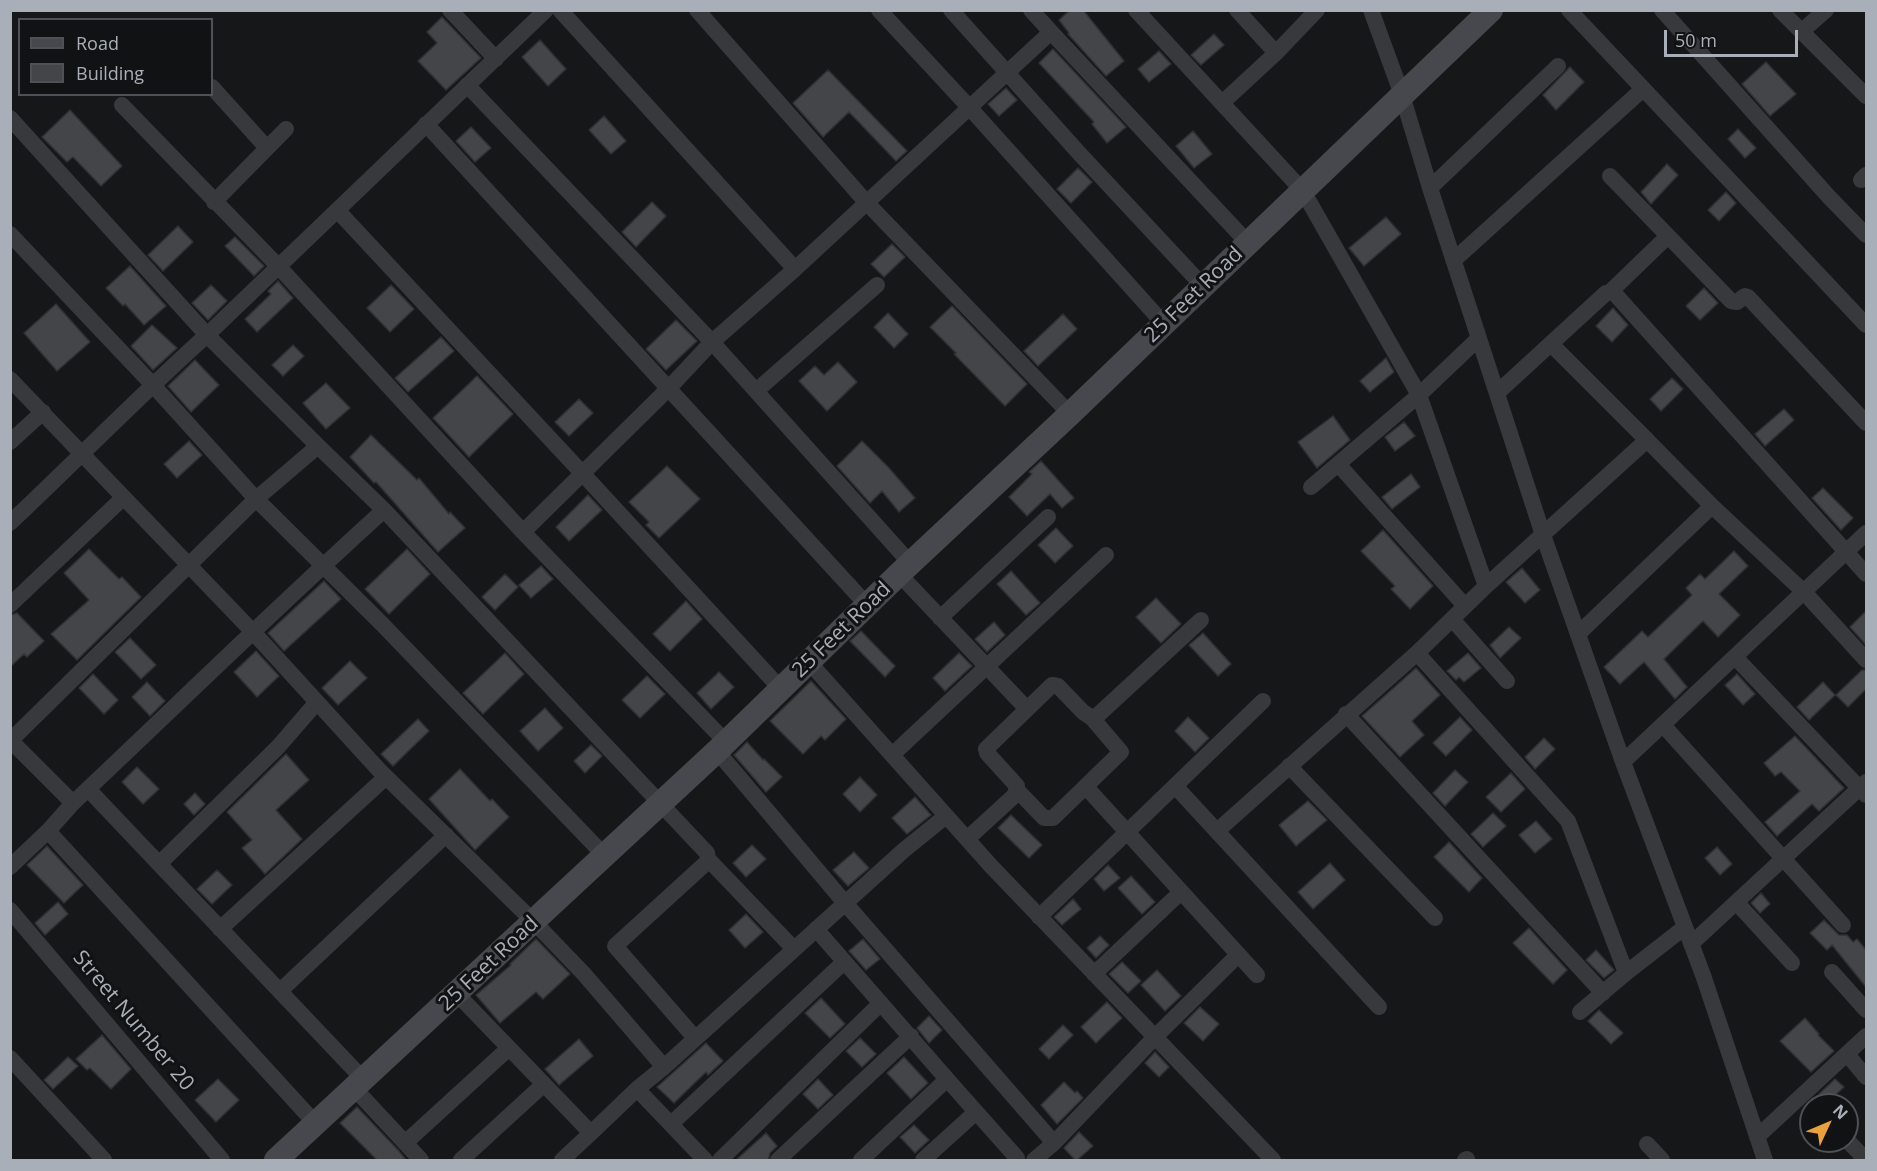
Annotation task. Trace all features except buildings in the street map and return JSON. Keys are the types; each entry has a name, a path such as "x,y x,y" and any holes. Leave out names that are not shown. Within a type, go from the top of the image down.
{"street":[{"path":"450,10 496,59"},
{"path":"10,523 83,455 152,384 207,335 546,10"},
{"path":"560,10 795,269"},
{"path":"697,10 866,202 1070,414"},
{"path":"879,10 1164,324"},
{"path":"951,10 1078,152 1203,286"},
{"path":"1031,10 1248,243"},
{"path":"1136,10 1303,191 1419,395 1486,586"},
{"path":"1237,10 1276,53"},
{"name":"25 Feet Road","path":"280,1159 661,804 1491,10"},
{"path":"1569,10 1866,325"},
{"path":"1662,10 1866,236"},
{"path":"1780,10 1866,96"},
{"path":"1802,31 1826,10"},
{"path":"1222,103 1276,53 1310,13"},
{"path":"1377,14 1430,188 1543,535 1623,762 1685,927 1765,1161"},
{"path":"523,532 584,474 712,342 795,269 1051,32"},
{"path":"1430,188 1558,66"},
{"path":"467,85 756,391 905,569 940,618 1027,709"},
{"path":"213,88 267,148"},
{"path":"1454,260 1642,89"},
{"path":"122,105 278,266 721,747 845,903 1054,1143"},
{"path":"10,118 207,335 384,510 707,853 708,859 794,949"},
{"path":"426,124 867,605"},
{"path":"214,202 286,129"},
{"path":"1610,176 1731,301 1737,302 1745,296 1748,297 1866,423"},
{"path":"337,210 584,474 781,690"},
{"path":"10,234 152,384 256,499 382,624 605,856"},
{"path":"1497,393 1606,293 1610,292 1668,236"},
{"path":"756,391 878,285"},
{"path":"1610,292 1623,303 1866,574"},
{"path":"1311,487 1419,395 1479,338"},
{"path":"1551,344 1712,506 1804,592 1866,660"},
{"path":"10,379 254,633 386,777 584,974 664,1067"},
{"path":"10,442 43,412"},
{"path":"1217,831 1417,653 1486,586 1647,440"},
{"path":"73,803 10,740 256,499 318,447"},
{"path":"1338,464 1465,606"},
{"path":"10,605 123,498"},
{"path":"1578,634 1712,506"},
{"path":"10,867 87,789 384,510"},
{"path":"940,618 1048,517"},
{"path":"1623,762 1866,533"},
{"path":"892,755 1106,555"},
{"path":"1092,718 1098,715 1200,620"},
{"path":"1452,620 1508,681"},
{"path":"1417,653 1568,821 1626,973"},
{"path":"1691,944 1864,788 1735,657"},
{"path":"809,662 1039,917 1273,1161"},
{"path":"1052,685 1055,685 1092,718 1121,752 1053,818 1044,818 1017,790 1017,786 987,753 987,749 1052,685"},
{"path":"1039,917 1263,701"},
{"path":"159,864 278,747 317,702"},
{"path":"1346,714 1603,993"},
{"path":"1663,725 1843,925"},
{"path":"1290,766 1435,918"},
{"path":"220,929 386,777"},
{"path":"1086,787 1257,975"},
{"path":"1176,787 1379,1007"},
{"path":"87,789 280,991 421,1161"},
{"path":"967,839 1016,795 1017,790"},
{"path":"562,1161 637,1089 904,850 946,816"},
{"path":"48,831 316,1124"},
{"path":"280,991 446,836"},
{"path":"695,1038 615,946 708,859"},
{"path":"1094,974 1180,892"},
{"path":"1737,903 1792,963"},
{"name":"Street Number 20","path":"10,910 222,1161"},
{"path":"1580,1012 1685,927"},
{"path":"816,929 1020,1159"},
{"path":"1034,1161 1238,955"},
{"path":"671,1124 844,962"},
{"path":"1832,972 1866,1010"},
{"path":"457,994 591,1133"},
{"path":"720,1161 881,1003"},
{"path":"778,1161 911,1036"},
{"path":"1814,1093 1847,1054 1866,1036"},
{"path":"405,1143 509,1048"},
{"path":"1847,1054 1866,1077"},
{"path":"10,1058 104,1161"},
{"path":"861,1161 946,1078"},
{"path":"461,1161 544,1084"},
{"path":"637,1089 705,1161"},
{"path":"1757,1137 1799,1107"},
{"path":"923,1161 976,1112"},
{"path":"1647,1144 1662,1161"},
{"path":"996,1161 1004,1155 1020,1159"}]}
